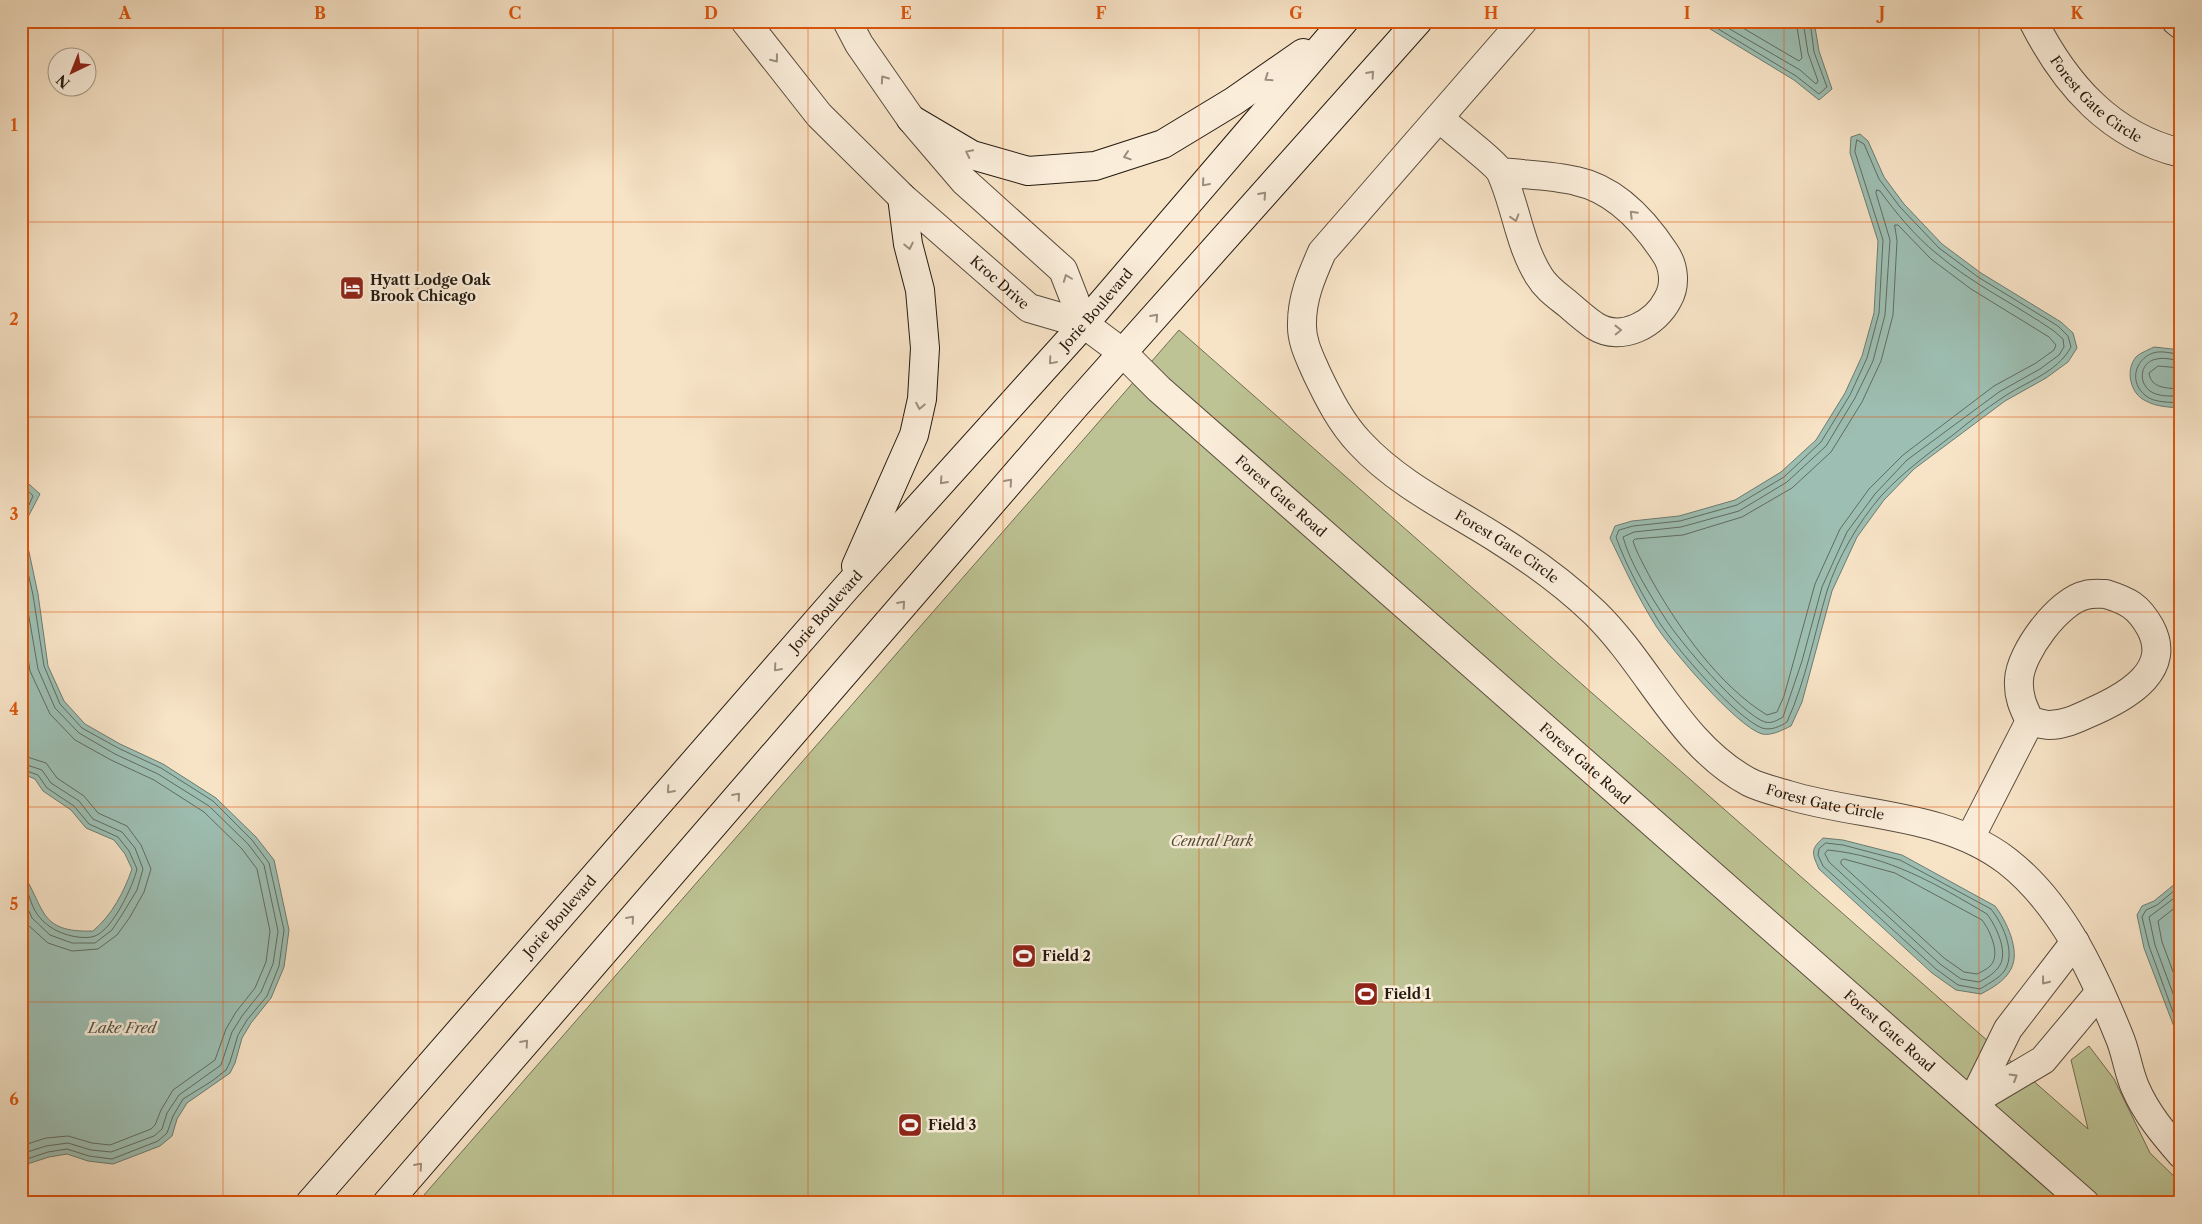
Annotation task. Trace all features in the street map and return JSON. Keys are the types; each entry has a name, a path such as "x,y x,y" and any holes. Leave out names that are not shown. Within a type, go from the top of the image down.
{"street":[{"name":"Kroc Drive","path":"745,21 819,115 902,197 1029,308 1084,324"},
{"path":"847,21 859,44 912,119 964,181 1064,270 1084,324"},
{"path":"387,1203 870,641 1418,21"},
{"name":"Forest Gate Circle","path":"1523,21 1322,252 1305,292 1301,325 1306,350 1331,404 1358,442 1391,472 1438,504 1507,545 1555,578 1590,609 1637,664 1695,740 1724,767 1753,784 1803,799 1920,822 1970,838 2006,860 2043,894 2075,942 2120,1038 2135,1087 2154,1122 2181,1154"},
{"name":"Forest Gate Circle","path":"2033,21 2047,49 2074,86 2102,114 2140,140 2181,153"},
{"path":"2176,21 2181,25"},
{"path":"912,119 972,155 1028,171 1096,166 1163,144 1234,101 1340,25"},
{"name":"Jorie Boulevard","path":"310,1203 846,588 1084,324 1340,25"},
{"path":"1439,118 1501,172 1522,241 1539,276 1552,292 1596,327 1617,332 1638,328 1656,317 1672,292 1674,277 1668,257 1652,234 1629,210 1603,191 1577,181 1501,172"},
{"path":"846,588 914,435 922,399 925,348 921,300 908,244 902,197"},
{"name":"Forest Gate Road","path":"1084,324 1123,353 1159,389 2085,1203"},
{"path":"2106,594 2126,600 2142,612 2153,633 2157,650 2152,668 2138,686 2119,700 2069,722 2047,725 2030,721 2020,701 2018,680 2022,662 2040,632 2060,610 2085,595 2106,594"},
{"path":"1970,838 2030,721"},
{"path":"1972,1102 2008,1029 2075,942"},
{"path":"1972,1102 2043,1060 2100,992"}],"green space":[{"name":"Central Park","path":"1179,330 2088,1129 2071,1060 2089,1046 2114,1079 2150,1153 2181,1183 2181,1203 417,1203"}],"water":[{"path":"1697,21 1814,21 1819,51 1832,89 1819,100 1794,80"},
{"path":"1860,134 1868,141 1884,177 1904,204 1942,244 1981,273 2061,322 2073,333 2077,348 2068,362 2046,378 2005,401 1914,469 1884,500 1857,537 1832,591 1802,702 1791,726 1781,731 1762,734 1751,728 1721,702 1689,668 1664,637 1643,605 1610,538 1615,526 1632,521 1679,516 1735,500 1781,472 1816,440 1845,393 1862,356 1874,313 1878,241 1850,153 1851,137"},
{"path":"2154,347 2181,350 2181,408 2150,403 2141,398 2133,387 2130,375 2133,362 2136,357"},
{"name":"Lake Fred","path":"21,477 40,494 28,517 26,538 38,594 48,666 64,701 85,724 120,744 163,764 216,798 256,837 274,860 289,930 284,967 271,998 251,1023 242,1038 230,1073 187,1103 177,1119 172,1136 160,1146 113,1164 88,1161 67,1154 49,1157 21,1166 21,871 45,915 52,922 62,928 93,931 117,903 132,869 125,854 114,840 86,828 71,810 43,791 35,779 21,773"},
{"path":"1823,838 1843,840 1902,855 1995,906 2004,919 2011,936 2014,962 2011,969 1998,984 1981,994 1956,990 1932,973 1819,869 1814,849"},
{"path":"2181,879 2181,1045 2144,948 2137,915 2142,906 2154,901"}],"place":[{"name":"Hyatt Lodge Oak Brook Chicago","path":"352,288"},
{"name":"Field 2","path":"1024,956"},
{"name":"Field 1","path":"1366,994"},
{"name":"Field 3","path":"910,1125"}]}
